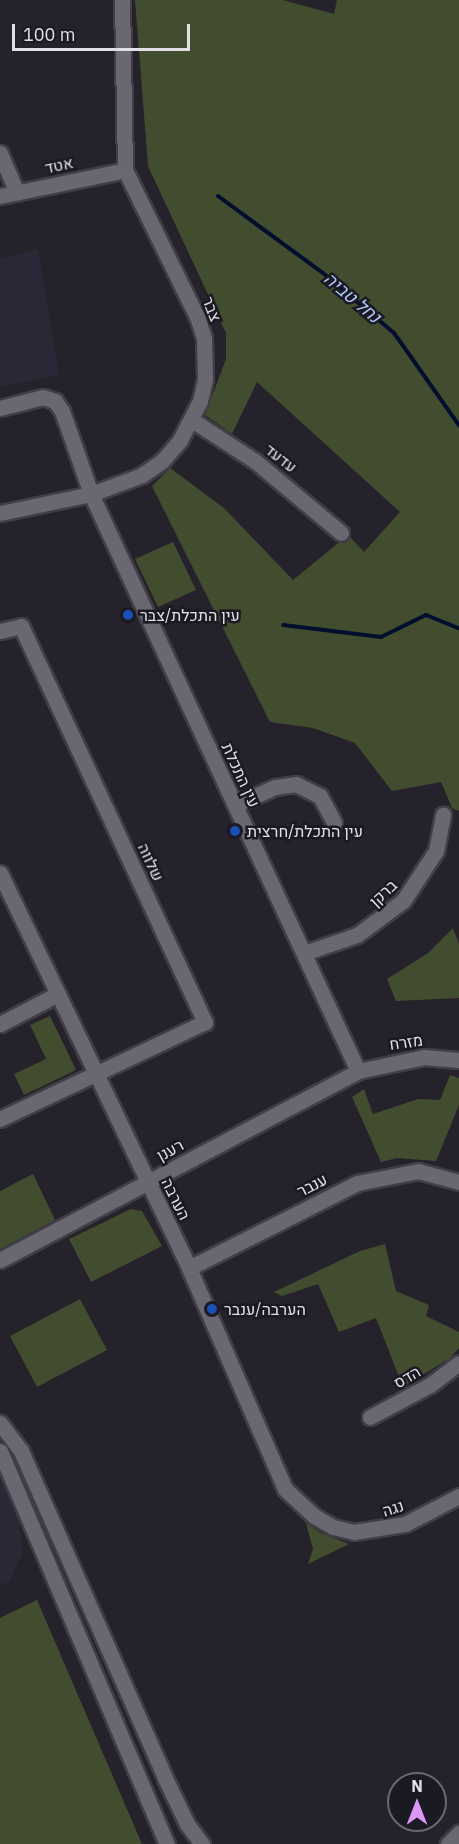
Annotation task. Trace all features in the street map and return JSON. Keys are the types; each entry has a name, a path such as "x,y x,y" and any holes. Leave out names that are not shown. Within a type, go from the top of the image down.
{"street":[{"name":"צבר","path":"0,513 91,494 134,478 162,461 192,420 205,379 204,338 188,297 125,170 122,0"},
{"path":"0,153 17,193"},
{"name":"אטד","path":"0,196 125,170"},
{"name":"עין התכלת","path":"0,408 43,397 55,400 91,494 358,1071"},
{"name":"עדעד","path":"192,420 255,461 341,533"},
{"name":"שלווה","path":"0,631 21,626 205,1022 94,1075"},
{"path":"235,805 275,787 296,784 320,796 334,822"},
{"name":"ברקן","path":"304,953 357,935 403,901 436,851 443,815"},
{"name":"הערבה","path":"0,873 56,996 189,1268 285,1490 333,1527"},
{"path":"0,1024 56,996"},
{"name":"מזרח","path":"358,1071 424,1057 459,1060"},
{"name":"רענן","path":"0,1260 358,1071"},
{"path":"0,1119 94,1075"},
{"name":"ענבר","path":"189,1268 357,1183 418,1171 459,1182"},
{"name":"הדס","path":"370,1417 430,1385 459,1363"},
{"path":"0,1423 21,1451 165,1778 187,1824 202,1844"},
{"path":"0,1451 167,1844"},
{"name":"נגה","path":"333,1527 354,1532 389,1529 459,1496"},
{"path":"448,1844 459,1833"}],"shaded area":[{"path":"38,249 59,375 0,387 0,259"},
{"path":"0,1463 17,1505 23,1552 9,1582 0,1584"}],"green space":[{"path":"135,0 283,0 334,14 337,0 459,0 459,811 452,808 441,782 392,791 355,743 313,728 270,722 152,486 170,468 224,508 293,580 348,535 364,552 400,512 257,382 232,434 205,415 226,359 226,333 148,166"},
{"path":"173,542 196,590 158,607 135,559"},
{"path":"453,928 459,944 459,998 396,1001 387,979 428,953"},
{"path":"50,1016 76,1070 24,1095 14,1074 46,1059 30,1025"},
{"path":"450,1075 459,1078 459,1105 436,1161 397,1158 381,1162 352,1097 364,1089 373,1114 418,1099 440,1100"},
{"path":"33,1174 55,1220 0,1249 0,1191"},
{"path":"131,1209 142,1211 162,1246 91,1282 69,1239"},
{"path":"385,1244 396,1291 429,1305 426,1316 459,1332 459,1348 450,1358 403,1387 376,1318 339,1332 318,1284 282,1296 274,1292 360,1251"},
{"path":"80,1299 107,1350 37,1387 10,1336"},
{"path":"306,1523 321,1533 349,1544 308,1564 313,1549"},
{"path":"37,1600 142,1844 0,1844 0,1618"}],"waterway":[{"name":"נחל טביה","path":"218,196 323,273 394,333 459,425"},
{"path":"283,625 381,637 426,615 459,628"}],"place":[{"name":"עין התכלת/צבר","path":"128,615"},
{"name":"עין התכלת/חרצית","path":"235,831"},
{"name":"הערבה/ענבר","path":"212,1309"}]}
